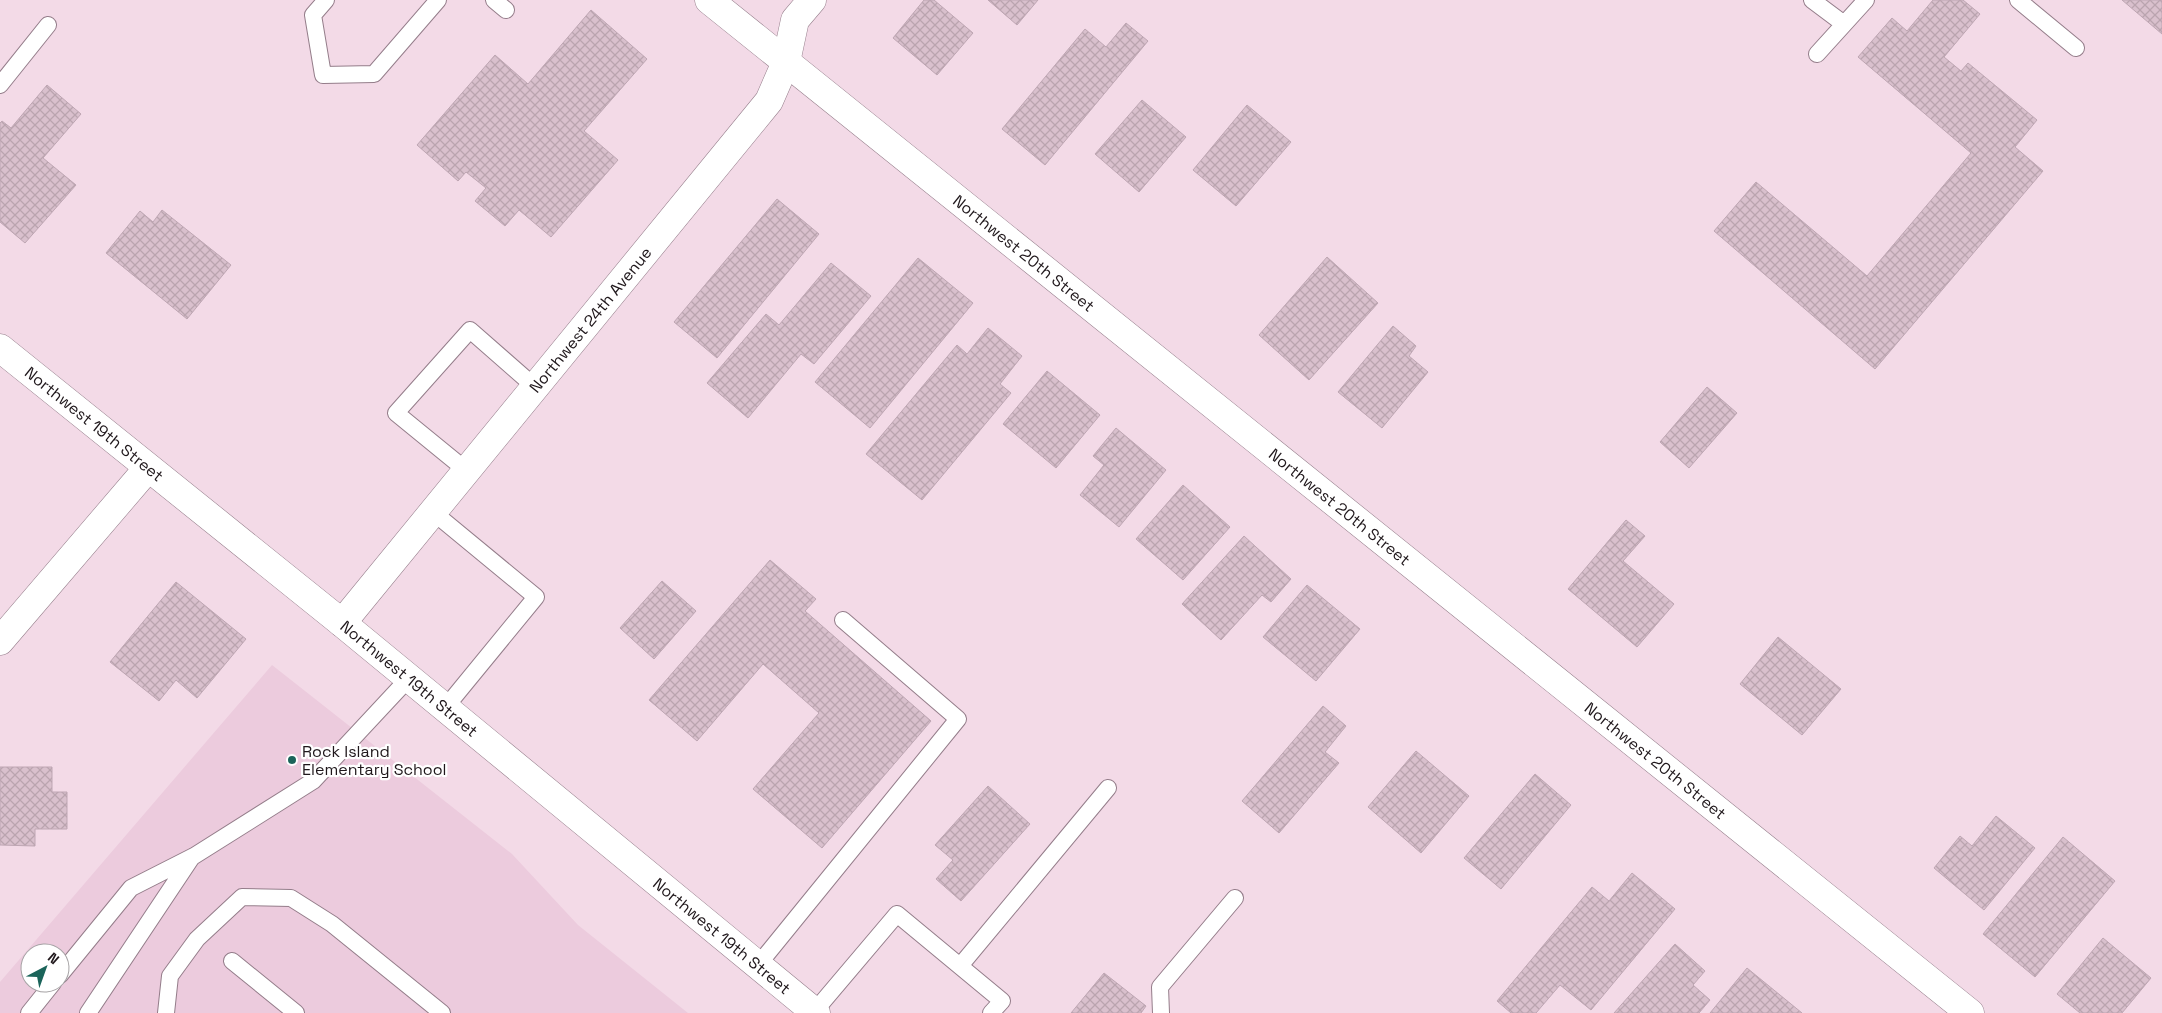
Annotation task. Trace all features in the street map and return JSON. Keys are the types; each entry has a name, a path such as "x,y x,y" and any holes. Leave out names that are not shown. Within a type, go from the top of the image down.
{"street":[{"name":"Northwest 20th Street","path":"709,0 1970,1013"},
{"name":"Northwest 24th Avenue","path":"342,623 769,101 786,62 795,20 812,0"},
{"name":"Northwest 19th Street","path":"0,348 342,623 815,1012"},
{"path":"2,634 148,468"}],"lane":[{"path":"326,0 313,15 323,75 374,74 438,0"},
{"path":"1812,0 1844,24"},
{"path":"1817,54 1866,0"},
{"path":"2018,0 2076,48"},
{"path":"0,85 48,25"},
{"path":"467,471 396,414 470,330 535,387"},
{"path":"433,512 536,597 445,708"},
{"path":"758,965 958,718 842,620"},
{"path":"70,963 131,888 194,856 313,781 409,678"},
{"path":"960,966 1108,788"},
{"path":"88,1013 194,856"},
{"path":"166,1013 170,976 197,940 242,897 291,898 332,924 442,1013"},
{"path":"1161,1013 1160,987 1235,898"},
{"path":"815,1012 897,914 1002,1000 991,1013"},
{"path":"232,961 296,1013"},
{"path":"29,1013 45,993"}],"shaded area":[{"name":"Rock Island Elementary School","path":"272,665 512,854 578,925 688,1013 0,1013 0,982 20,959 20,993 70,993 70,943 33,943"}],"building":[{"path":"924,0 934,0 973,33 937,75 893,38"},
{"path":"988,0 1038,0 1017,25"},
{"path":"1933,0 1963,0 1980,14 1944,57 1961,71 1968,63 2037,120 2015,147 2043,171 1875,369 1714,231 1756,182 1867,276 1971,153 1858,57 1892,18 1907,31"},
{"path":"2122,0 2162,0 2162,34"},
{"path":"591,10 647,59 584,131 618,160 551,237 519,210 505,226 475,201 486,188 466,172 458,181 417,145 495,55 528,84"},
{"path":"1126,23 1148,41 1045,165 1002,129 1085,29 1106,47"},
{"path":"47,85 81,114 43,158 76,185 25,243 0,222 0,123 2,121 11,128"},
{"path":"1142,100 1186,137 1139,192 1095,154"},
{"path":"1247,105 1291,142 1236,206 1193,170"},
{"path":"777,199 819,234 717,358 674,322"},
{"path":"162,210 231,265 187,319 106,253 140,211 153,222"},
{"path":"1327,257 1378,303 1309,380 1259,335"},
{"path":"918,258 973,303 870,428 815,382"},
{"path":"831,263 871,296 814,364 801,354 748,418 707,383 766,314 779,325"},
{"path":"1393,326 1416,346 1409,356 1428,372 1382,428 1338,392"},
{"path":"988,328 1022,356 1000,384 1011,393 922,500 866,454 957,345 967,354"},
{"path":"1047,371 1100,415 1056,468 1003,424"},
{"path":"1707,387 1737,413 1689,468 1660,442"},
{"path":"1116,428 1166,470 1119,527 1080,495 1104,465 1093,456"},
{"path":"1183,485 1230,527 1183,580 1136,539"},
{"path":"1626,520 1645,536 1623,561 1674,604 1637,647 1568,589"},
{"path":"1244,536 1291,579 1271,602 1262,595 1221,640 1182,604"},
{"path":"770,560 816,599 805,611 931,721 822,848 753,789 819,713 763,664 697,741 649,700"},
{"path":"662,581 696,611 654,659 620,628"},
{"path":"176,582 246,639 197,698 176,680 159,701 110,662"},
{"path":"1307,585 1360,629 1316,681 1263,637"},
{"path":"1778,637 1841,689 1802,735 1740,684"},
{"path":"1323,706 1346,726 1325,752 1339,763 1279,833 1242,801"},
{"path":"1416,751 1469,796 1421,853 1368,807"},
{"path":"0,767 52,767 52,792 67,792 67,829 35,829 35,846 0,845"},
{"path":"1535,774 1571,805 1501,889 1464,858"},
{"path":"988,786 1030,824 961,901 936,879 953,860 935,845"},
{"path":"1996,816 2035,848 1984,910 1934,868 1960,836 1972,846"},
{"path":"2063,837 2115,881 2035,977 1983,934"},
{"path":"1632,873 1675,909 1591,1010 1560,985 1536,1013 1511,1013 1497,1001 1592,887 1609,901"},
{"path":"2103,938 2151,978 2122,1013 2080,1013 2057,994"},
{"path":"1675,944 1705,971 1693,985 1710,1000 1699,1013 1614,1013"},
{"path":"1747,968 1802,1013 1710,1013"},
{"path":"1104,973 1146,1006 1141,1013 1071,1013"}],"place":[{"name":"Rock Island Elementary School","path":"292,760"}]}
